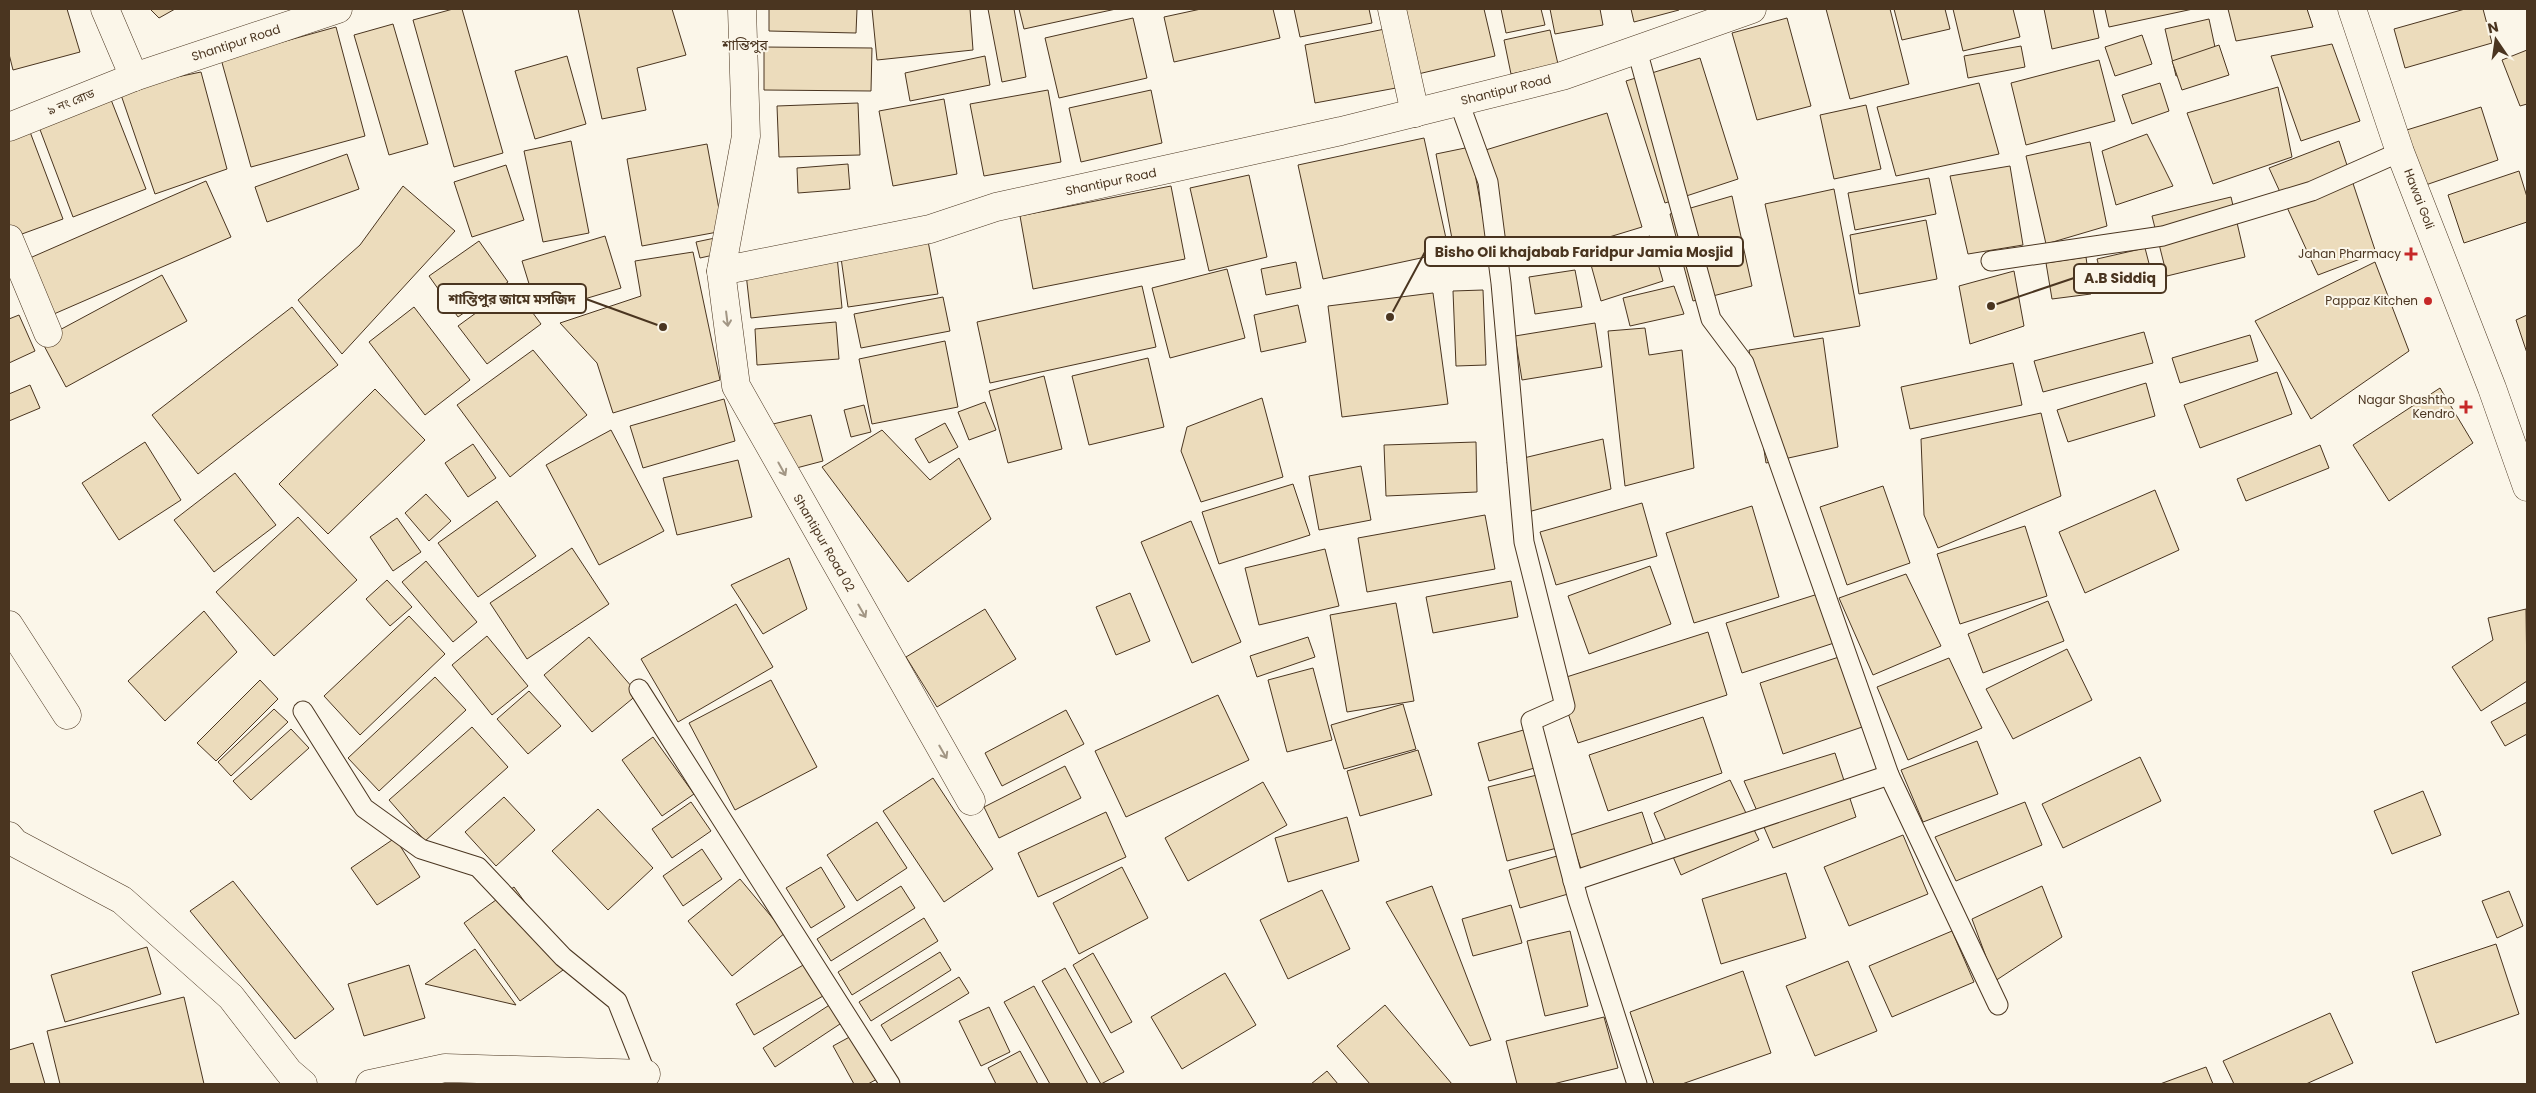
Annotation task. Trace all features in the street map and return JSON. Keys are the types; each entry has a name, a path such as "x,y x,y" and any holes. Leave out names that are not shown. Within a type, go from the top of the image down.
{"street":[{"path":"105,9 134,77"},
{"name":"Shantipur Road","path":"134,77 338,9"},
{"path":"721,271 746,136 742,9"},
{"path":"1392,9 1415,113"},
{"name":"Shantipur Road","path":"721,271 930,229 996,207 1341,131 1562,76 1752,9"},
{"name":"Hawai Goli","path":"2352,9 2400,152 2492,388 2527,487"},
{"name":"৯ নং রোড","path":"9,127 134,77"},
{"path":"9,239 48,333"},
{"name":"Shantipur Road 02","path":"721,271 736,386 970,801"},
{"path":"9,626 67,715"},
{"path":"9,836 15,843 122,900 230,997 289,1072 303,1084"},
{"path":"370,1084 445,1068 646,1074"}],"lane":[{"path":"1637,50 1711,319 1744,363 1889,775 1998,1005"},
{"path":"1459,102 1488,182 1501,283 1524,542 1566,706 1531,721 1573,881 1638,1084"},
{"path":"1991,261 2163,236 2312,191 2400,152"},
{"path":"639,689 890,1084"},
{"path":"303,711 364,808 421,849 478,867 563,957 617,1001 646,1074"},
{"path":"1573,881 1889,775"}],"building":[{"path":"9,9 67,9 80,52 13,70 9,54"},
{"path":"150,9 175,9 159,18"},
{"path":"453,9 462,9 503,153 454,167 413,20"},
{"path":"578,9 672,9 686,55 637,68 646,110 602,119"},
{"path":"769,9 857,9 856,33 769,31"},
{"path":"872,9 970,9 973,50 877,60"},
{"path":"988,9 1014,9 1026,77 1002,82"},
{"path":"1019,9 1116,9 1024,29"},
{"path":"1201,9 1273,9 1280,38 1174,62 1164,17"},
{"path":"1294,9 1369,9 1372,23 1300,37"},
{"path":"1402,9 1484,9 1495,56 1418,74"},
{"path":"1501,9 1541,9 1545,25 1506,33"},
{"path":"1550,9 1600,9 1603,25 1555,34"},
{"path":"1631,9 1679,9 1679,10 1634,22"},
{"path":"1826,9 1890,9 1909,84 1850,99"},
{"path":"1894,9 1945,9 1950,29 1902,40"},
{"path":"1953,9 2013,9 2020,37 1963,51"},
{"path":"2044,9 2093,9 2099,38 2052,49"},
{"path":"2105,9 2193,9 2109,27"},
{"path":"2228,9 2307,9 2313,27 2236,41"},
{"path":"2465,9 2483,9 2492,43 2405,68 2394,29"},
{"path":"1133,18 1147,78 1059,98 1045,38"},
{"path":"1787,18 1811,106 1757,120 1732,33"},
{"path":"2209,19 2219,66 2176,76 2165,29"},
{"path":"393,24 428,144 389,155 354,35"},
{"path":"336,27 365,136 251,167 221,59"},
{"path":"1385,29 1396,88 1315,103 1305,45"},
{"path":"1550,30 1558,64 1511,74 1504,40"},
{"path":"2142,35 2152,64 2115,76 2105,47"},
{"path":"2332,44 2360,121 2301,141 2271,56"},
{"path":"2219,45 2229,75 2182,90 2172,61"},
{"path":"2021,46 2025,67 1968,78 1964,56"},
{"path":"764,47 872,48 871,91 764,90"},
{"path":"2527,50 2527,104 2520,106 2502,60"},
{"path":"567,56 586,124 535,139 515,71"},
{"path":"985,56 990,85 910,101 905,73"},
{"path":"1700,58 1738,179 1665,203 1626,81"},
{"path":"2099,60 2115,121 2026,145 2011,83"},
{"path":"201,72 227,169 155,194 119,89"},
{"path":"1979,83 1999,154 1896,176 1877,107"},
{"path":"2160,83 2169,111 2132,124 2122,95"},
{"path":"2278,87 2292,157 2213,184 2187,113"},
{"path":"1048,90 1061,162 984,176 970,104"},
{"path":"1151,90 1162,143 1081,162 1069,108"},
{"path":"108,92 146,189 73,217 36,119"},
{"path":"944,99 957,174 893,186 879,111"},
{"path":"858,103 860,155 779,157 777,106"},
{"path":"1866,105 1881,169 1834,179 1820,115"},
{"path":"2481,107 2498,160 2417,188 2397,133"},
{"path":"1607,113 1642,227 1514,266 1479,152"},
{"path":"27,124 63,219 11,238 9,233 9,131"},
{"path":"2147,134 2173,186 2116,205 2102,151"},
{"path":"1424,138 1449,252 1323,279 1298,165"},
{"path":"571,141 589,233 543,242 524,151"},
{"path":"2339,141 2376,253 2318,275 2269,168"},
{"path":"2090,142 2107,226 2046,244 2026,156"},
{"path":"707,144 723,231 642,246 627,159"},
{"path":"1470,147 1487,238 1453,244 1436,154"},
{"path":"347,154 359,189 267,222 255,187"},
{"path":"848,164 850,189 798,193 797,168"},
{"path":"506,165 524,220 472,237 454,182"},
{"path":"2010,166 2023,245 1968,254 1950,176"},
{"path":"2519,171 2527,197 2527,222 2464,243 2448,195"},
{"path":"1249,175 1267,257 1209,271 1190,188"},
{"path":"1929,178 1936,214 1855,230 1848,193"},
{"path":"206,181 231,237 47,317 23,261"},
{"path":"403,186 455,231 342,354 298,300 360,245"},
{"path":"1171,186 1185,259 1033,289 1020,216"},
{"path":"1834,189 1860,326 1794,337 1765,204"},
{"path":"1732,196 1752,286 1693,301 1670,214"},
{"path":"2231,197 2245,257 2167,276 2152,216"},
{"path":"1926,220 1937,279 1859,294 1850,235"},
{"path":"605,236 621,288 538,313 522,261"},
{"path":"1650,236 1663,281 1601,301 1588,254"},
{"path":"715,238 718,254 700,258 696,242"},
{"path":"479,241 508,282 458,317 429,276"},
{"path":"928,241 938,294 848,307 841,258"},
{"path":"2145,248 2152,275 2104,286 2097,259"},
{"path":"693,252 720,380 613,413 597,363 560,323 641,296 635,261"},
{"path":"837,256 842,308 751,318 745,265"},
{"path":"2086,257 2091,294 2052,299 2046,263"},
{"path":"1296,262 1301,288 1266,295 1261,269"},
{"path":"2375,262 2409,351 2311,419 2255,321"},
{"path":"1227,269 1245,338 1170,358 1152,288"},
{"path":"1575,270 1582,307 1535,314 1529,277"},
{"path":"2014,271 2024,326 1970,344 1959,286"},
{"path":"162,275 187,321 66,387 41,340"},
{"path":"513,286 541,324 487,364 458,326"},
{"path":"1142,286 1156,347 990,383 977,322"},
{"path":"1674,286 1684,314 1630,326 1623,298"},
{"path":"1483,290 1486,365 1456,366 1453,291"},
{"path":"1433,293 1448,404 1342,417 1328,306"},
{"path":"943,297 950,331 861,348 854,314"},
{"path":"1298,305 1306,342 1261,352 1254,315"},
{"path":"292,307 338,365 198,474 152,415"},
{"path":"414,307 470,380 425,415 369,342"},
{"path":"19,315 35,351 9,363 9,319"},
{"path":"2527,315 2527,353 2516,320"},
{"path":"836,322 839,359 757,365 755,329"},
{"path":"1595,323 1602,367 1522,380 1515,336"},
{"path":"1645,328 1649,355 1682,350 1694,468 1625,486 1608,331"},
{"path":"2144,332 2153,363 2043,392 2034,361"},
{"path":"2250,335 2258,361 2180,383 2172,358"},
{"path":"1823,338 1838,447 1766,463 1749,350"},
{"path":"945,341 958,407 872,424 859,359"},
{"path":"533,350 587,415 510,477 457,405"},
{"path":"1148,358 1164,427 1089,445 1072,376"},
{"path":"2013,363 2022,405 1910,429 1901,387"},
{"path":"2277,372 2292,414 2200,448 2184,405"},
{"path":"1044,376 1062,449 1008,463 989,391"},
{"path":"2146,383 2155,416 2068,442 2057,410"},
{"path":"30,385 40,408 9,421 9,394"},
{"path":"2440,388 2473,443 2389,501 2353,445"},
{"path":"375,389 425,440 328,534 279,484"},
{"path":"1262,398 1283,477 1201,502 1181,451 1187,427"},
{"path":"724,399 735,441 643,468 630,426"},
{"path":"985,402 996,430 969,440 958,412"},
{"path":"864,405 871,432 851,437 844,410"},
{"path":"2041,413 2061,496 1938,548 1924,515 1921,439"},
{"path":"811,415 823,461 785,471 773,424"},
{"path":"945,423 958,447 929,463 915,439"},
{"path":"611,430 664,531 599,565 546,465"},
{"path":"882,430 930,480 959,458 991,519 908,582 822,467"},
{"path":"1603,439 1611,489 1521,514 1507,462"},
{"path":"145,442 181,500 119,540 82,483"},
{"path":"1476,442 1477,492 1386,496 1384,445"},
{"path":"473,444 496,478 468,497 445,463"},
{"path":"2320,445 2329,468 2246,501 2237,479"},
{"path":"738,460 752,517 677,535 663,478"},
{"path":"1361,466 1371,520 1319,530 1309,476"},
{"path":"235,473 276,525 214,572 174,520"},
{"path":"1293,484 1310,535 1219,564 1202,512"},
{"path":"1883,486 1910,563 1847,585 1820,507"},
{"path":"2155,490 2179,550 2085,593 2059,532"},
{"path":"426,494 451,521 429,541 405,513"},
{"path":"497,501 536,556 478,597 438,543"},
{"path":"1642,503 1657,556 1556,585 1540,532"},
{"path":"1752,506 1779,597 1694,623 1666,533"},
{"path":"1485,515 1495,569 1367,592 1358,538"},
{"path":"298,517 357,580 274,656 216,592"},
{"path":"397,518 421,552 393,571 370,537"},
{"path":"1191,521 1241,642 1192,663 1141,542"},
{"path":"2025,526 2047,596 1960,624 1937,554"},
{"path":"572,548 609,604 527,659 490,603"},
{"path":"1325,549 1339,606 1259,625 1245,568"},
{"path":"789,558 807,609 763,634 731,585"},
{"path":"426,561 477,622 453,642 402,582"},
{"path":"1650,566 1671,624 1589,654 1568,596"},
{"path":"1906,574 1941,646 1873,675 1839,598"},
{"path":"387,580 412,607 390,626 366,599"},
{"path":"1511,581 1518,617 1433,633 1426,597"},
{"path":"1130,593 1150,641 1116,655 1096,607"},
{"path":"1818,594 1834,643 1742,673 1726,623"},
{"path":"2048,601 2064,641 1983,673 1968,634"},
{"path":"1396,603 1414,701 1347,712 1330,615"},
{"path":"736,604 773,667 678,722 641,659"},
{"path":"985,609 1016,659 937,707 906,657"},
{"path":"2526,609 2527,681 2481,711 2452,667 2493,640 2488,618"},
{"path":"204,611 237,652 165,721 128,681"},
{"path":"409,616 445,654 360,735 324,696"},
{"path":"1708,632 1727,695 1578,743 1557,680"},
{"path":"487,636 528,686 492,715 452,665"},
{"path":"589,637 638,694 592,732 544,675"},
{"path":"1308,637 1315,657 1257,677 1250,656"},
{"path":"2067,649 2092,700 2013,739 1986,689"},
{"path":"1851,653 1874,723 1783,754 1760,683"},
{"path":"1949,658 1982,728 1908,760 1877,687"},
{"path":"1313,668 1332,740 1287,752 1268,680"},
{"path":"435,677 466,710 379,791 348,758"},
{"path":"260,680 278,699 216,761 197,743"},
{"path":"771,680 817,767 735,810 689,723"},
{"path":"529,691 561,726 528,754 497,719"},
{"path":"1218,695 1249,760 1126,817 1095,751"},
{"path":"2527,702 2527,734 2505,746 2491,722"},
{"path":"1403,704 1416,749 1344,769 1331,725"},
{"path":"274,709 288,722 231,776 218,762"},
{"path":"1066,710 1084,744 1002,786 985,753"},
{"path":"1703,717 1722,773 1608,811 1589,755"},
{"path":"472,727 508,767 425,841 389,800"},
{"path":"291,729 309,748 251,800 233,781"},
{"path":"1527,729 1538,767 1489,781 1478,743"},
{"path":"653,737 694,794 662,816 622,760"},
{"path":"1977,741 1998,794 1923,822 1901,770"},
{"path":"1418,750 1432,795 1360,816 1347,771"},
{"path":"1835,753 1856,817 1773,848 1744,781"},
{"path":"2140,757 2161,801 2063,848 2042,804"},
{"path":"1065,766 1081,798 999,838 984,807"},
{"path":"1537,775 1557,848 1507,861 1488,787"},
{"path":"933,778 993,869 944,902 883,811"},
{"path":"1730,780 1759,840 1681,875 1654,813"},
{"path":"1263,782 1287,825 1188,881 1165,838"},
{"path":"2423,791 2441,835 2392,854 2374,811"},
{"path":"504,797 535,830 496,866 465,832"},
{"path":"691,802 711,831 672,858 652,829"},
{"path":"2025,802 2042,845 1956,881 1935,837"},
{"path":"598,809 653,868 608,910 552,851"},
{"path":"1106,812 1126,857 1038,897 1018,853"},
{"path":"1642,812 1653,845 1581,869 1570,835"},
{"path":"1347,817 1359,861 1288,882 1275,838"},
{"path":"877,822 907,868 857,901 827,855"},
{"path":"1903,835 1928,894 1849,926 1824,867"},
{"path":"395,838 420,877 377,905 351,868"},
{"path":"702,849 722,879 683,906 663,876"},
{"path":"1557,856 1568,894 1520,908 1509,870"},
{"path":"821,867 845,907 811,928 786,888"},
{"path":"1122,867 1148,918 1079,954 1053,903"},
{"path":"1786,873 1806,938 1721,964 1702,899"},
{"path":"740,879 785,933 732,976 688,921"},
{"path":"233,881 334,1009 295,1039 190,911"},
{"path":"901,886 915,908 831,961 817,939"},
{"path":"1432,886 1491,1040 1470,1046 1386,902"},
{"path":"2042,886 2062,937 1995,981 1972,919"},
{"path":"514,887 570,965 520,1001 464,923"},
{"path":"1322,890 1350,949 1288,979 1260,920"},
{"path":"2509,891 2523,926 2497,938 2482,901"},
{"path":"1511,905 1522,943 1473,956 1462,919"},
{"path":"924,918 938,941 852,995 838,972"},
{"path":"1570,931 1588,1006 1545,1016 1527,941"},
{"path":"1952,931 1974,982 1892,1017 1869,966"},
{"path":"2496,944 2519,1014 2436,1043 2412,972"},
{"path":"147,947 161,994 65,1022 51,975"},
{"path":"475,949 516,1005 425,984"},
{"path":"940,952 951,970 871,1021 859,1002"},
{"path":"1093,953 1132,1022 1111,1033 1073,965"},
{"path":"1848,961 1877,1031 1815,1056 1786,986"},
{"path":"805,964 823,996 754,1035 736,1004"},
{"path":"409,965 425,1018 364,1036 348,984"},
{"path":"1065,968 1124,1072 1101,1084 1042,981"},
{"path":"1743,971 1771,1053 1682,1084 1654,1084 1630,1012"},
{"path":"1225,973 1256,1025 1182,1069 1151,1017"},
{"path":"959,977 969,993 891,1041 881,1025"},
{"path":"1034,986 1088,1084 1050,1084 1004,1002"},
{"path":"184,997 204,1084 60,1084 47,1031"},
{"path":"831,1004 843,1022 775,1067 763,1048"},
{"path":"1385,1005 1452,1084 1370,1084 1337,1046"},
{"path":"989,1007 1010,1052 981,1066 959,1021"},
{"path":"2330,1013 2353,1063 2306,1084 2234,1084 2223,1061"},
{"path":"1604,1017 1618,1068 1553,1084 1517,1084 1506,1041"},
{"path":"855,1034 879,1078 868,1084 854,1084 833,1046"},
{"path":"33,1043 45,1084 9,1084 9,1050"},
{"path":"1020,1051 1038,1084 996,1084 988,1068"},
{"path":"2206,1067 2213,1084 2160,1084"},
{"path":"1327,1071 1338,1084 1311,1084"}],"place":[{"name":"Jahan Pharmacy","path":"2411,254"},
{"name":"Pappaz Kitchen","path":"2428,301"},
{"name":"A.B Siddiq","path":"1991,306"},
{"name":"Bisho Oli khajabab Faridpur Jamia Mosjid","path":"1390,317"},
{"name":"শান্তিপুর জামে মসজিদ","path":"663,327"},
{"name":"Nagar Shashtho Kendro","path":"2466,407"}],"district":[{"name":"শান্তিপুর","path":"745,45"}]}
